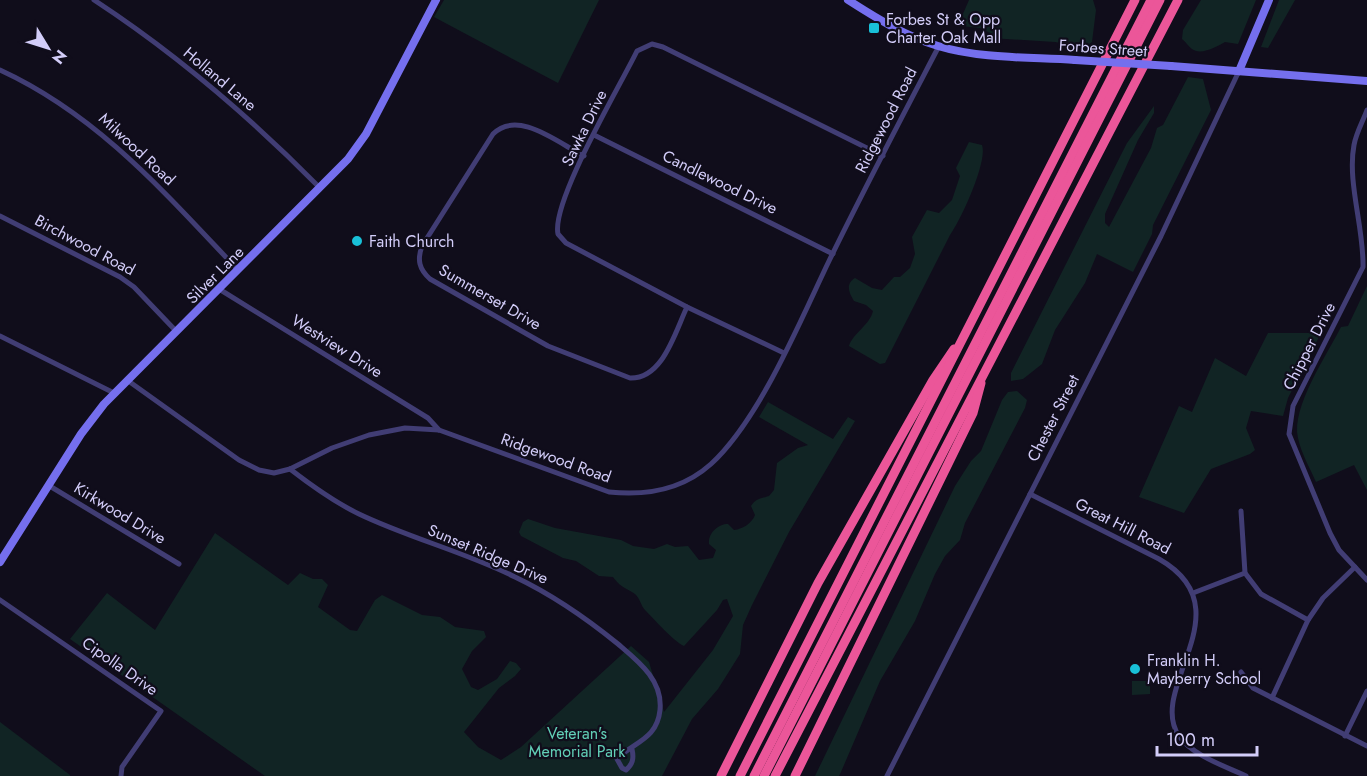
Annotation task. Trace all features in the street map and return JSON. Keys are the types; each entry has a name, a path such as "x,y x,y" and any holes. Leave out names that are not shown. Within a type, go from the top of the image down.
{"highway":[{"path":"740,776 966,336 1135,0"},
{"path":"754,776 1152,0"},
{"path":"764,776 1160,0"},
{"path":"776,776 1178,0"},
{"path":"721,776 827,567 935,376 966,336"},
{"path":"795,776 973,413 982,376"},
{"path":"846,615 936,450 973,392"}],"main road":[{"name":"Silver Lane","path":"0,561 93,417 114,393 348,159 366,134 436,0"},
{"name":"Forbes Street","path":"848,0 898,29 939,46 969,52 1367,81"},
{"path":"1239,71 1269,0"}],"street":[{"name":"Holland Lane","path":"94,0 164,49 287,154 320,188"},
{"name":"Sawka Drive","path":"784,353 687,307 566,243 558,234 559,213 594,135 637,51 652,44 883,156"},
{"name":"Ridgewood Road","path":"127,380 239,460 259,470 274,473 290,469 332,448 369,435 405,428 439,430 609,492 635,495 659,491 683,483 711,464 753,409 784,353 939,46"},
{"name":"Milwood Road","path":"0,70 37,87 87,120 153,180 238,270"},
{"name":"Chester Street","path":"887,776 1161,236 1239,71"},
{"name":"Chipper Drive","path":"1367,110 1354,144 1352,164 1363,244 1363,267 1289,418 1289,434 1295,452 1330,533 1339,550 1367,580"},
{"name":"Summerset Drive","path":"584,156 521,124 500,127 493,134 422,246 419,265 423,273 548,346 630,378 646,376 658,365 687,307"},
{"name":"Candlewood Drive","path":"594,135 833,254"},
{"name":"Birchwood Road","path":"0,216 120,277 134,287 176,331"},
{"name":"Westview Drive","path":"219,289 428,418 439,430"},
{"path":"0,336 114,393"},
{"name":"Sunset Ridge Drive","path":"290,469 321,493 357,513 513,576 549,595 594,624 642,664 653,679 659,694 660,710 655,726 643,742 632,749"},
{"name":"Kirkwood Drive","path":"48,485 179,564"},
{"name":"Great Hill Road","path":"1030,494 1173,567 1193,593"},
{"path":"1241,511 1245,573 1261,594 1308,620"},
{"path":"1272,698 1308,620 1323,598 1355,567"},
{"path":"1245,573 1193,593 1196,610 1195,628 1175,700 1173,722 1178,734 1186,744 1246,776"},
{"name":"Cipolla Drive","path":"0,600 161,711 122,767 122,776"},
{"path":"1241,672 1253,688 1367,746"},
{"path":"1345,736 1367,691"},
{"path":"1225,776 1228,767"}],"green space":[{"path":"444,0 599,0 558,83 434,17"},
{"path":"969,0 1093,0 1096,10 1092,42 1085,47 1055,42 990,38 992,34 980,28 961,26 959,23"},
{"path":"1201,0 1256,0 1238,44 1225,42 1209,50 1196,51 1182,39 1183,30"},
{"path":"1279,0 1295,0 1268,48 1261,47"},
{"path":"1188,77 1203,79 1211,110 1153,225 1152,234 1133,272 1097,254 1085,283 1055,330 1042,364 1023,379 1011,381 1011,373 1127,143 1154,106 1154,113 1138,140 1105,214 1105,223 1109,227 1151,148 1157,128 1163,125"},
{"path":"969,142 982,145 983,153 972,190 885,363 880,364 849,346 869,321 873,311 866,305 854,301 849,292 850,283 855,278 872,288 882,290 894,277 900,277 910,268 915,254 912,237 927,210 939,213 952,200 960,176 956,168"},
{"path":"1367,286 1367,490 1354,465 1316,482 1301,449 1297,425 1312,381 1341,327 1348,326"},
{"path":"1268,333 1321,333 1288,398 1283,416 1251,411 1246,428 1255,450 1211,469 1184,513 1139,497 1179,406 1192,412 1215,358 1246,376"},
{"path":"1017,391 1027,400 1025,408 965,523 960,540 945,556 915,621 880,681 839,776 815,776 955,486 971,461 981,451 1002,400 1008,392"},
{"name":"Veteran's Memorial Park","path":"768,402 833,439 848,417 855,421 789,532 752,605 743,625 740,654 718,689 692,719 662,776 265,776 70,639 107,593 155,630 215,533 288,585 300,573 313,579 322,579 328,585 318,607 350,630 357,631 375,600 382,595 422,615 440,617 455,627 484,631 486,637 472,651 462,669 471,687 478,690 497,679 510,661 516,663 521,669 499,688 464,732 478,747 501,760 521,747 631,646 649,662 664,712 713,650 733,616 727,599 723,600 717,610 684,646 669,635 645,610 635,594 613,577 599,576 576,561 563,558 521,536 519,532 523,522 528,519 555,528 621,540 633,546 654,549 667,544 675,547 688,546 699,560 713,558 716,550 709,544 709,540 714,530 728,524 734,530 749,523 755,515 751,506 753,503 769,496 774,490 777,463 798,448 808,445 759,417"},
{"path":"1132,681 1150,681 1150,694 1132,695"},
{"path":"0,722 70,775 70,776 0,776"}],"place":[{"name":"Forbes St & Opp Charter Oak Mall","path":"874,28"},
{"name":"Faith Church","path":"357,241"},
{"name":"Franklin H. Mayberry School","path":"1135,669"}]}
